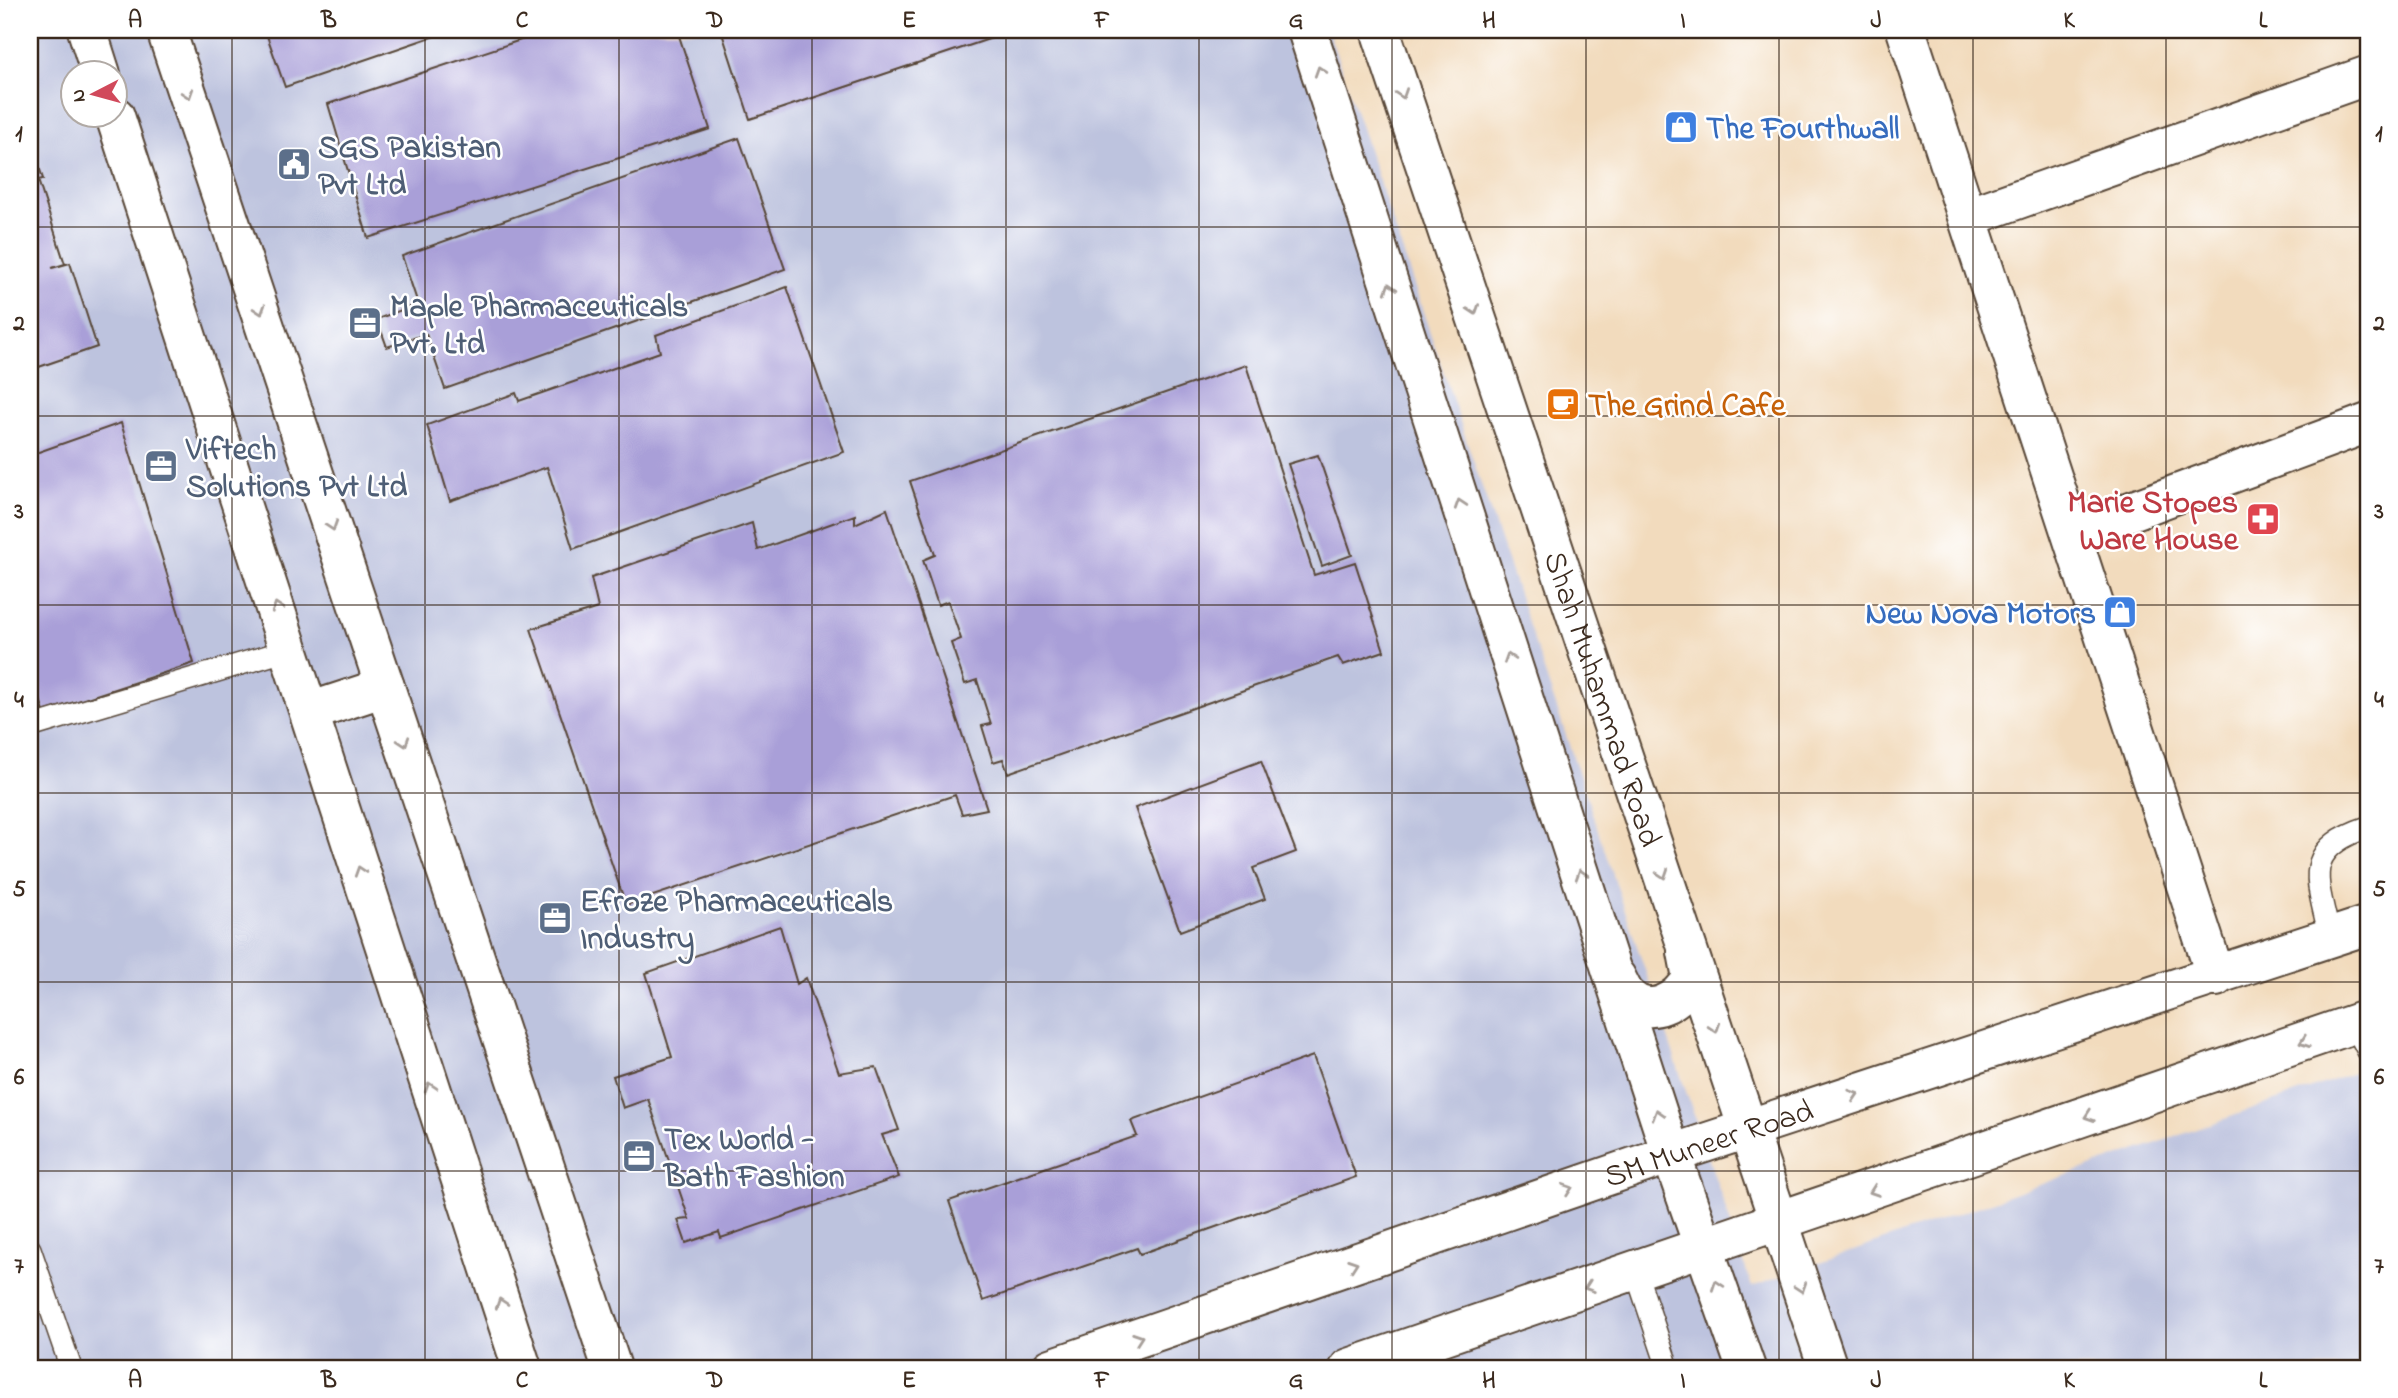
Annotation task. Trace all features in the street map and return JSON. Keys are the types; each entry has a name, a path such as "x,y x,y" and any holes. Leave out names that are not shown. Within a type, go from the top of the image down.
{"street":[{"path":"87,30 97,60"},
{"path":"166,30 612,1368"},
{"path":"1307,30 1671,1154 1746,1368"},
{"name":"Shah Muhammad Road","path":"1381,30 1828,1368"},
{"path":"1906,30 2216,977"},
{"path":"1968,217 2366,76"},
{"path":"120,130 291,649 309,712 522,1368"},
{"path":"2072,533 2368,423"},
{"path":"309,712 386,687"},
{"name":"SM Muneer Road","path":"1051,1368 1671,1154 2368,925"},
{"path":"1614,974 1627,996 1638,1003 1651,1006 1676,1000 1692,978 1685,940"},
{"path":"1349,1368 1779,1223 2364,1031"}],"lane":[{"path":"30,727 291,649"},
{"path":"2330,939 2317,878 2321,856 2339,836 2368,827"},
{"path":"30,1249 71,1368"},
{"path":"1636,1272 1668,1368"}],"shaded area":[{"path":"30,30 1328,30 1752,1287 2368,1068 2368,1368 30,1368"}],"building":[{"path":"265,30 452,30 285,87"},
{"path":"551,30 677,30 710,129 368,238 328,104"},
{"path":"721,30 1016,30 750,119"},
{"path":"739,138 785,269 445,389 426,334 387,347 377,319 418,304 402,256"},
{"path":"30,139 43,179 38,180 65,264 52,268 70,263 97,347 30,370"},
{"path":"787,287 844,452 573,549 547,467 450,501 427,425 516,393 519,401 660,352 656,335"},
{"path":"1246,365 1314,575 1355,562 1384,651 1343,665 1338,657 1008,773 1003,759 993,762 982,726 991,724 977,680 965,684 951,643 961,639 948,601 938,605 923,560 935,555 910,481"},
{"path":"121,423 194,663 44,712 30,667 30,455"},
{"path":"1318,455 1352,555 1322,566 1288,464"},
{"path":"887,509 987,809 962,814 955,795 626,905 531,629 598,608 591,578 752,523 758,550 855,515 855,524"},
{"path":"1261,761 1296,852 1253,868 1265,899 1180,931 1135,808"},
{"path":"780,926 797,984 806,978 839,1073 876,1067 899,1130 882,1135 899,1177 721,1238 719,1232 686,1243 678,1220 689,1219 648,1099 623,1108 613,1076 672,1057 646,973"},
{"path":"1313,1056 1356,1177 1140,1254 1137,1248 983,1301 949,1201 1137,1136 1131,1121"}],"place":[{"name":"The Fourthwall","path":"1681,127"},
{"name":"SGS Pakistan Pvt Ltd","path":"294,164"},
{"name":"Maple Pharmaceuticals Pvt. Ltd","path":"365,323"},
{"name":"The Grind Cafe","path":"1563,404"},
{"name":"Viftech Solutions Pvt Ltd","path":"161,466"},
{"name":"Marie Stopes Ware House","path":"2263,519"},
{"name":"New Nova Motors","path":"2120,612"},
{"name":"Efroze Pharmaceuticals Industry","path":"555,918"},
{"name":"Tex World - Bath Fashion","path":"639,1156"}]}
